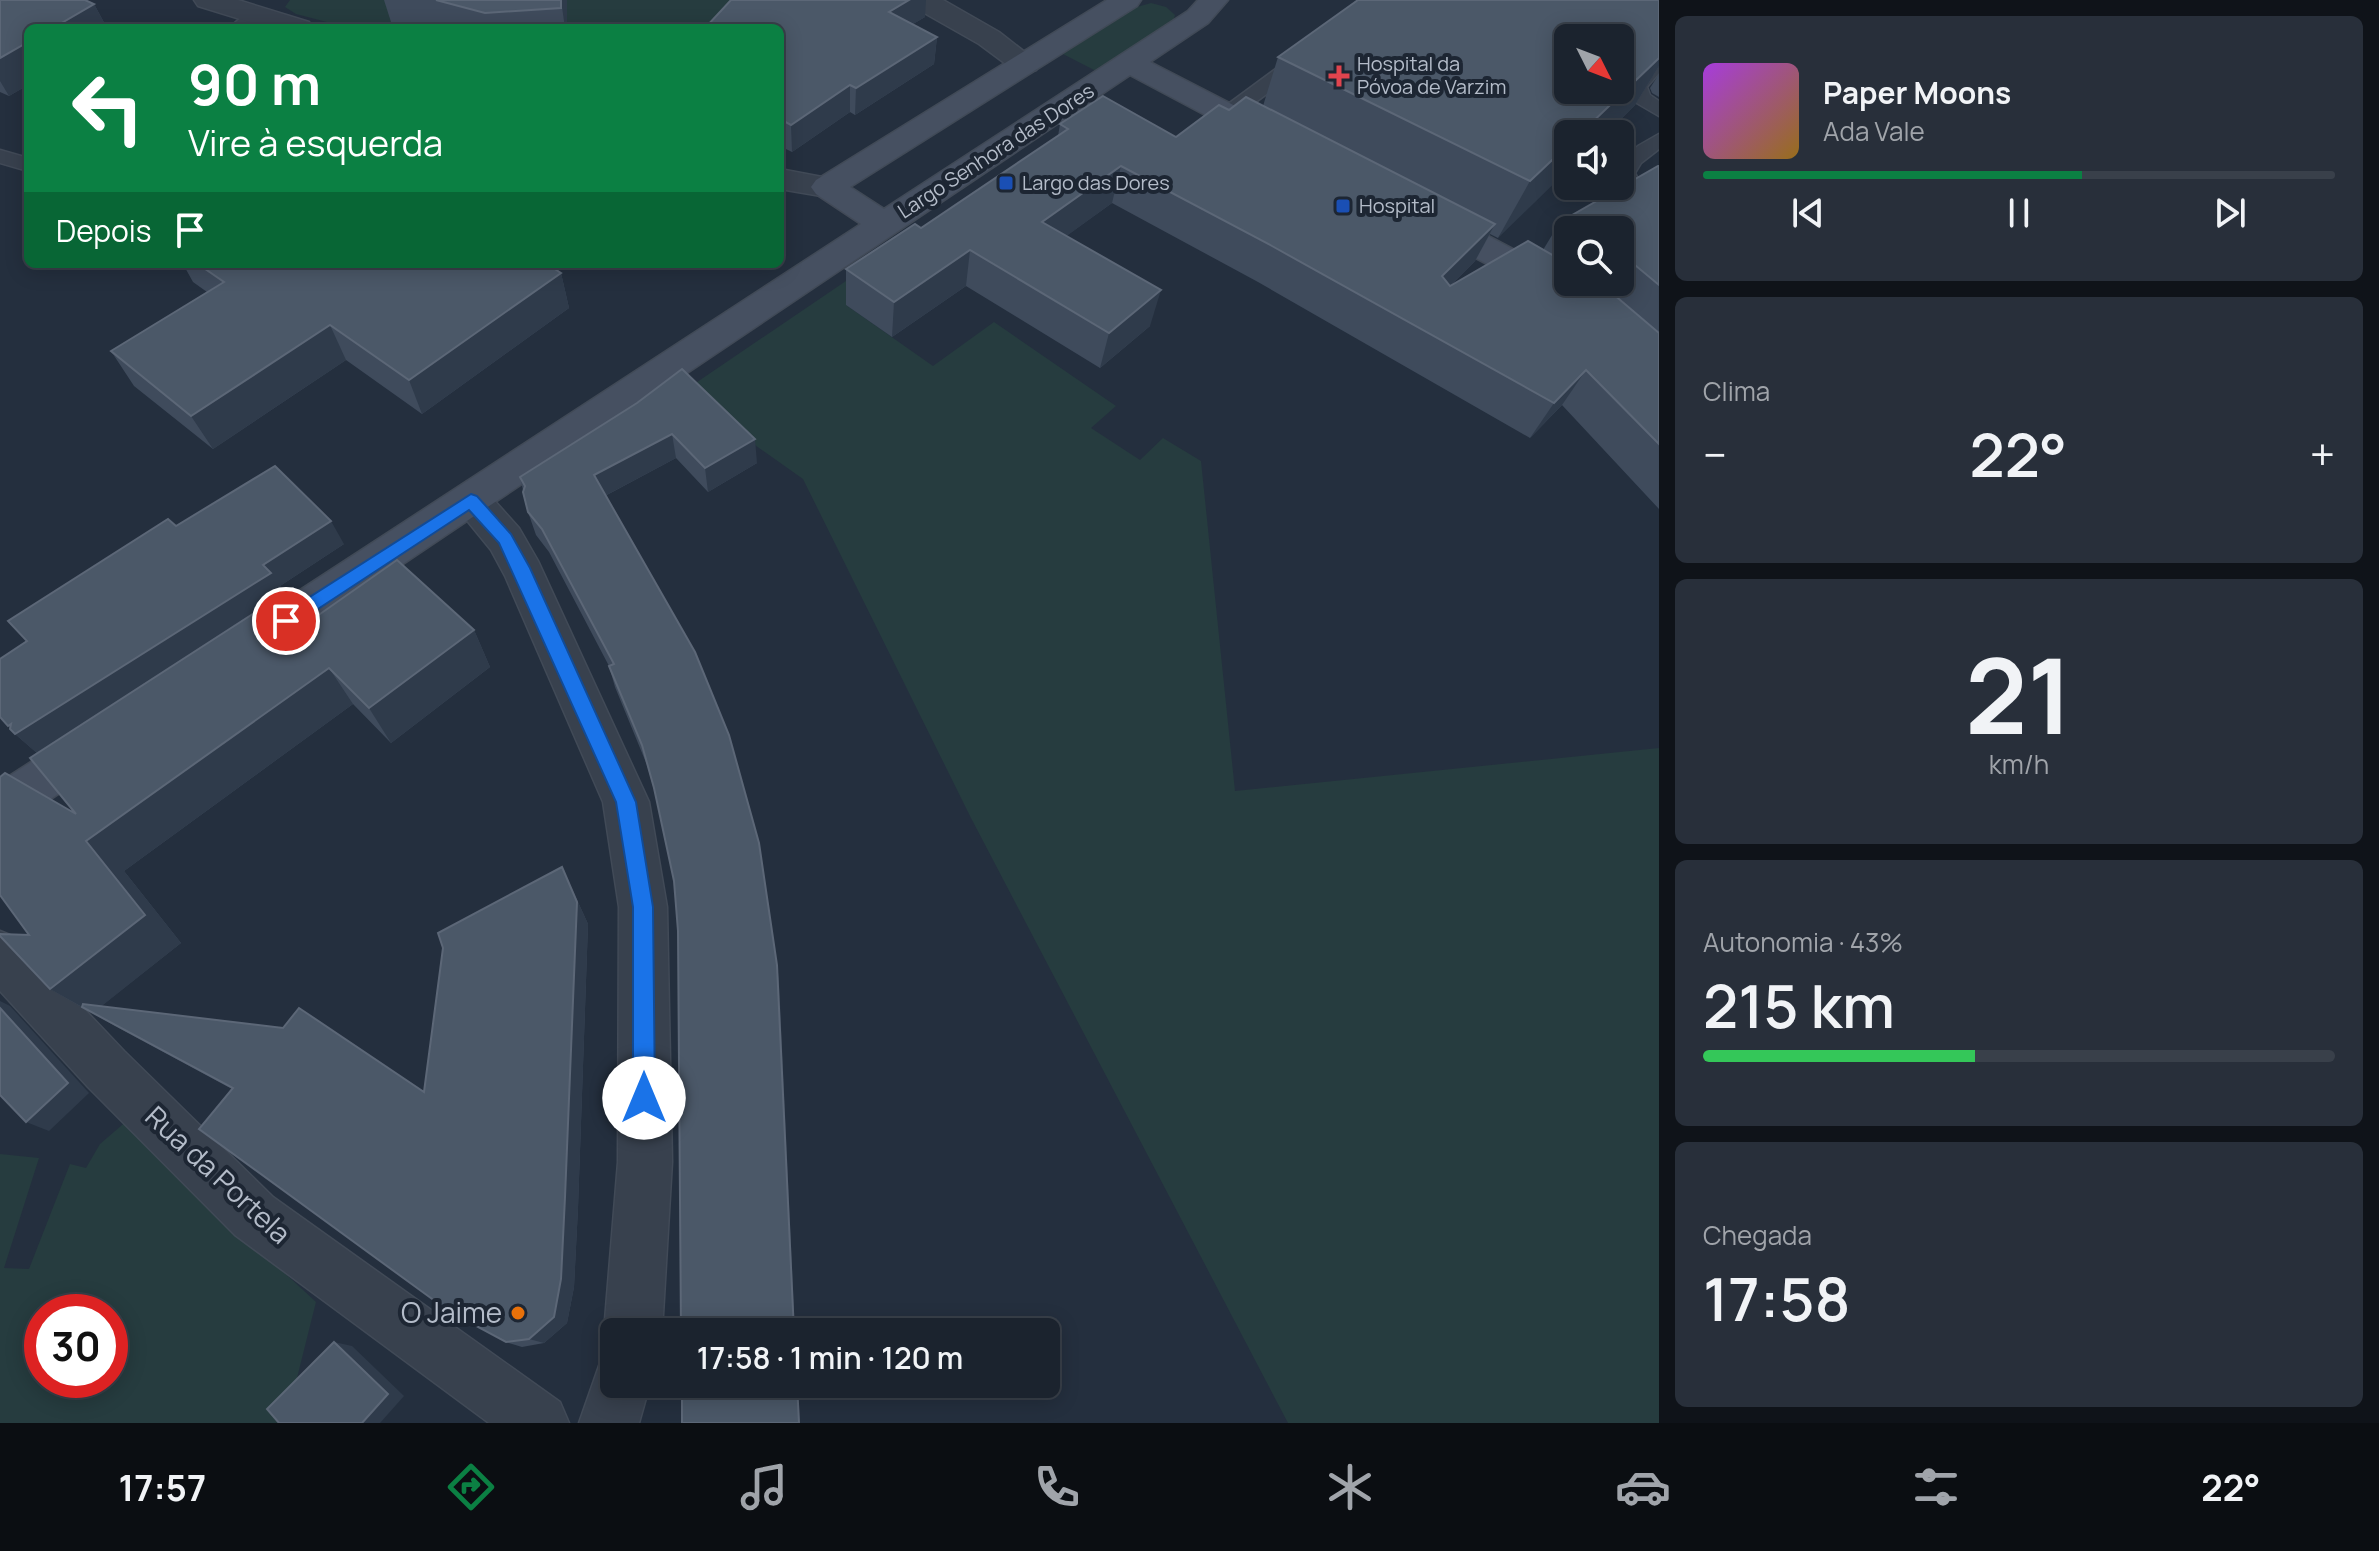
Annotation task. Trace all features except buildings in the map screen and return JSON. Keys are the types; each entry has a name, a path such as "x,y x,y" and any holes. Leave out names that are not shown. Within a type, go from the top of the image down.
{"main road":[{"path":"827,187 1127,0"},
{"path":"1192,0 1207,0"},
{"name":"Largo Senhora das Dores","path":"827,187 884,224 1198,17 1214,0"},
{"path":"1129,63 1297,150"},
{"path":"1395,201 1575,298"},
{"path":"233,656 471,501 884,224"},
{"path":"0,807 127,724"}],"street":[{"path":"208,0 287,24"},
{"path":"922,0 989,38 1025,64"},
{"path":"784,180 827,187"},
{"path":"471,501 505,539 524,573 626,802 643,923 645,1162 634,1318"},
{"name":"Rua da Portela","path":"0,955 106,1069 254,1216 539,1423"},
{"path":"609,1423 617,1398"}],"lane":[{"path":"1227,114 1316,48"},
{"path":"1659,64 1639,80 1637,87 1642,98 1659,110"},
{"path":"1659,140 1624,168 1625,177 1636,192 1659,206"},
{"path":"0,156 24,164"}],"green space":[{"path":"290,0 745,0 734,24 335,24 296,14 285,7"},
{"path":"1151,3 1166,7 1175,15 1174,19 1096,71 1063,54 1137,7"},
{"path":"893,249 846,305 933,366 994,322 1116,406 1091,428 1140,460 1163,438 1201,461 1235,791 1659,748 1659,1423 1288,1423 971,818 803,479 681,393"},
{"path":"129,1119 198,1193 316,1302 289,1410 299,1423 0,1423 0,1154 39,1158 4,1268 29,1269 70,1164 86,1168 100,1144"}],"place":[{"name":"Hospital da Póvoa de Varzim","path":"1339,76"},
{"name":"Largo das Dores","path":"1006,183"},
{"name":"Hospital","path":"1343,206"},
{"name":"O Jaime","path":"518,1313"}],"route":[{"path":"286,621 471,501 505,539 524,573 626,802 643,907 644,1098"}]}
